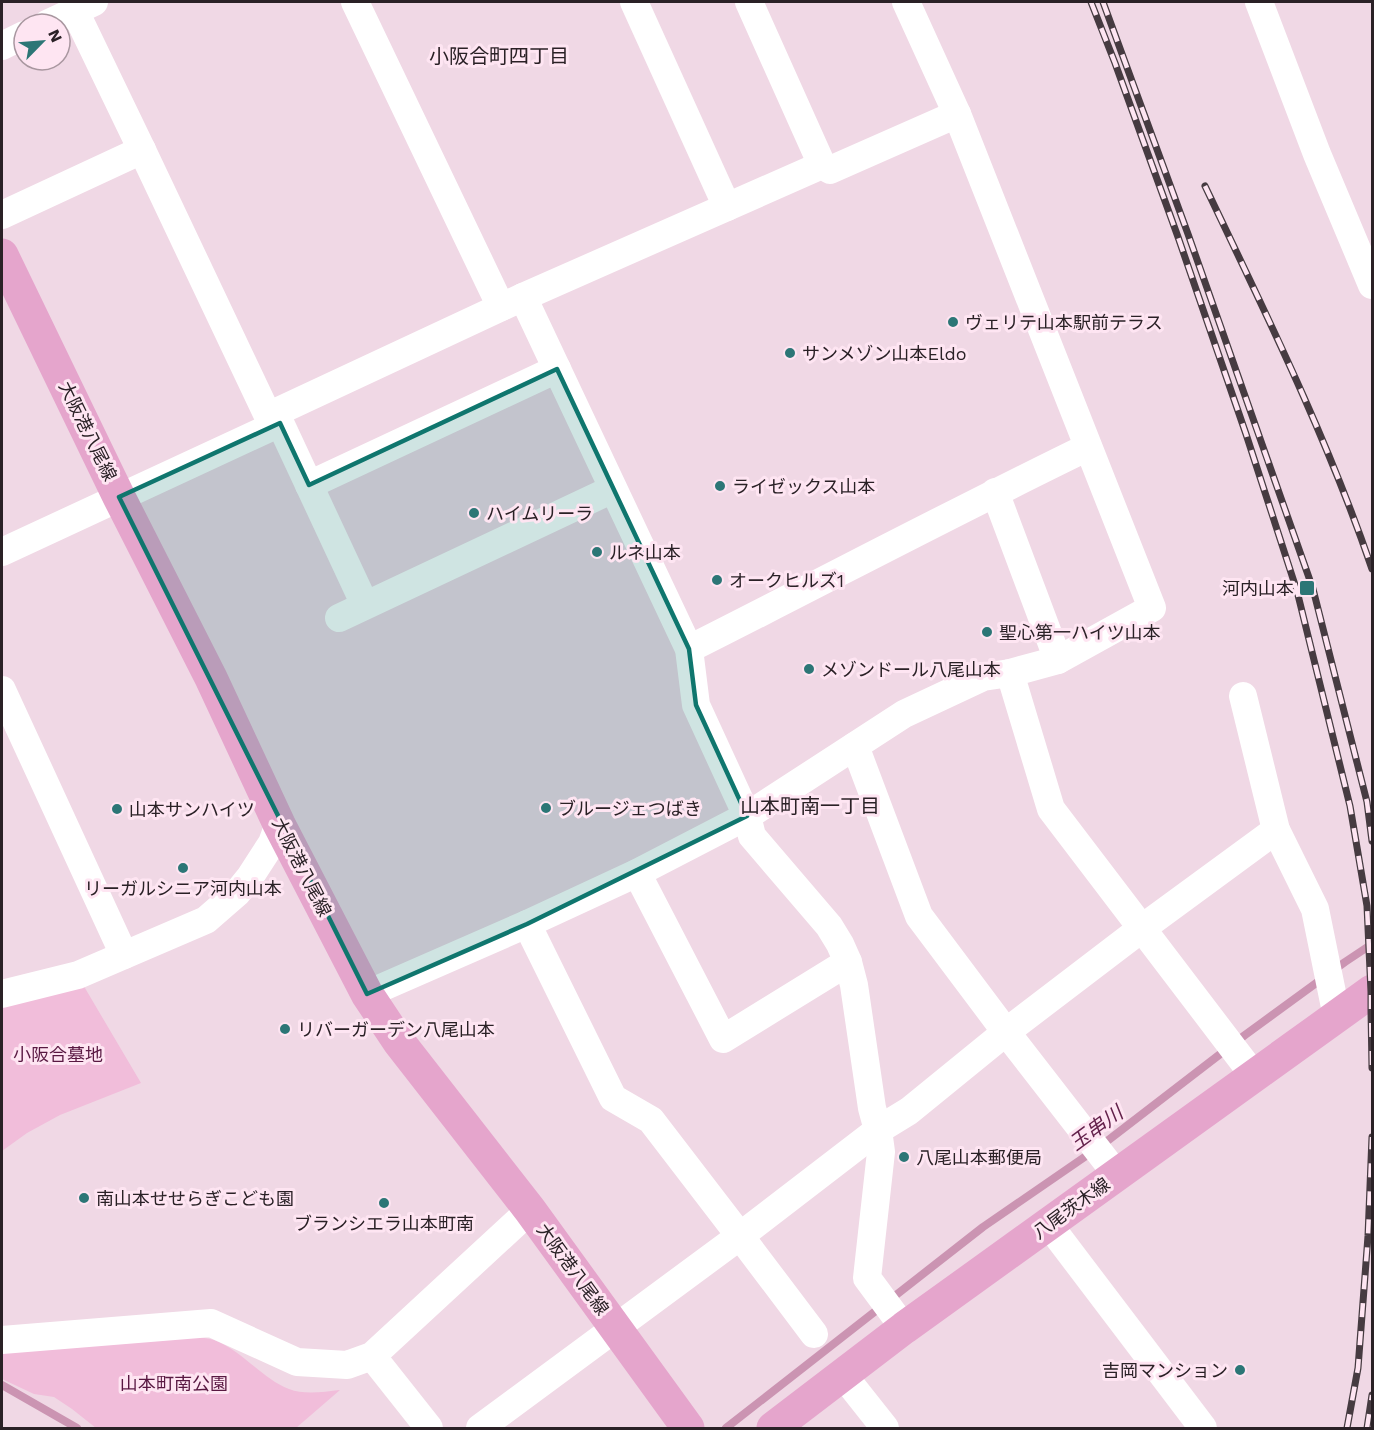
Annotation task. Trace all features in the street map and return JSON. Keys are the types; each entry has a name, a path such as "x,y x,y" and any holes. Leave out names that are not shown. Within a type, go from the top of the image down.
{"main road":[{"name":"大阪港八尾線","path":"2,255 119,497 211,678 279,824 367,994 399,1042 530,1210 688,1428"},
{"name":"八尾茨木線","path":"773,1428 843,1376 900,1323 1048,1225 1372,991"}],"street":[{"path":"355,2 512,302 557,369 689,649 696,705 747,816 752,836 829,926 848,962 854,985 872,1108 881,1152 867,1278 900,1323"},
{"path":"634,2 727,207"},
{"path":"749,2 822,165 830,170 957,114"},
{"path":"367,994 636,873 747,816 904,714 983,677 1010,673 1058,660 1152,608 957,114 906,2"},
{"path":"1259,2 1317,154 1372,285"},
{"path":"84,6 142,150 268,416 278,417"},
{"path":"2,215 142,150"},
{"path":"2,552 119,497 512,302 822,165"},
{"path":"309,485 557,369"},
{"path":"278,417 365,605"},
{"path":"689,649 995,492 1088,447"},
{"path":"339,618 613,489"},
{"path":"995,492 1058,660"},
{"path":"1010,673 1051,809 1255,1077"},
{"path":"2,690 124,955"},
{"path":"1243,696 1276,830 1315,909 1337,1017"},
{"path":"855,746 919,916 1118,1175"},
{"path":"2,994 78,975 206,920 237,893 256,869 272,843 279,824"},
{"path":"480,1428 740,1236 878,1130 909,1111 1006,1032 1276,830"},
{"path":"636,873 723,1039 848,962"},
{"path":"527,924 613,1098 651,1120 814,1334"},
{"path":"2,1341 211,1323 297,1362 347,1365 372,1356 530,1210"},
{"path":"1048,1225 1203,1428"},
{"path":"372,1356 429,1428"},
{"path":"843,1376 885,1428"}],"highlighted area":[{"path":"557,369 689,649 696,705 747,816 527,924 367,994 119,497 280,423 309,485"}],"green space":[{"name":"小阪合墓地","path":"82,983 141,1083 60,1115 27,1133 2,1151 2,1004"},
{"name":"山本町南公園","path":"191,1336 211,1339 224,1345 289,1389 307,1392 340,1390 296,1428 96,1428 54,1397 34,1394 2,1379 2,1350"}],"waterway":[{"name":"玉串川","path":"726,1428 983,1227 1102,1145 1245,1035 1372,944"},
{"path":"2,1385 77,1428"}],"railway":[{"path":"1091,2 1178,237 1297,591 1350,806 1367,906 1372,1068"},
{"path":"1103,2 1188,234 1313,589 1367,802 1372,841"},
{"path":"1205,186 1315,423 1372,569"},
{"path":"1347,1428 1358,1368 1368,1236 1372,1137"},
{"path":"1367,1428 1372,1395"}],"place":[{"name":"ヴェリテ山本駅前テラス","path":"953,322"},
{"name":"サンメゾン山本Eldo","path":"790,353"},
{"name":"ライゼックス山本","path":"720,486"},
{"name":"ハイムリーラ","path":"474,513"},
{"name":"ルネ山本","path":"597,552"},
{"name":"オークヒルズ1","path":"717,580"},
{"name":"河内山本","path":"1307,588"},
{"name":"聖心第一ハイツ山本","path":"987,632"},
{"name":"メゾンドール八尾山本","path":"809,669"},
{"name":"ブルージェつばき","path":"546,808"},
{"name":"山本サンハイツ","path":"117,809"},
{"name":"リーガルシニア河内山本","path":"183,868"},
{"name":"リバーガーデン八尾山本","path":"285,1029"},
{"name":"八尾山本郵便局","path":"904,1157"},
{"name":"南山本せせらぎこども園","path":"84,1198"},
{"name":"ブランシエラ山本町南","path":"384,1203"},
{"name":"吉岡マンション","path":"1240,1370"}],"district":[{"name":"小阪合町四丁目","path":"499,56"},
{"name":"山本町南一丁目","path":"810,806"}]}
